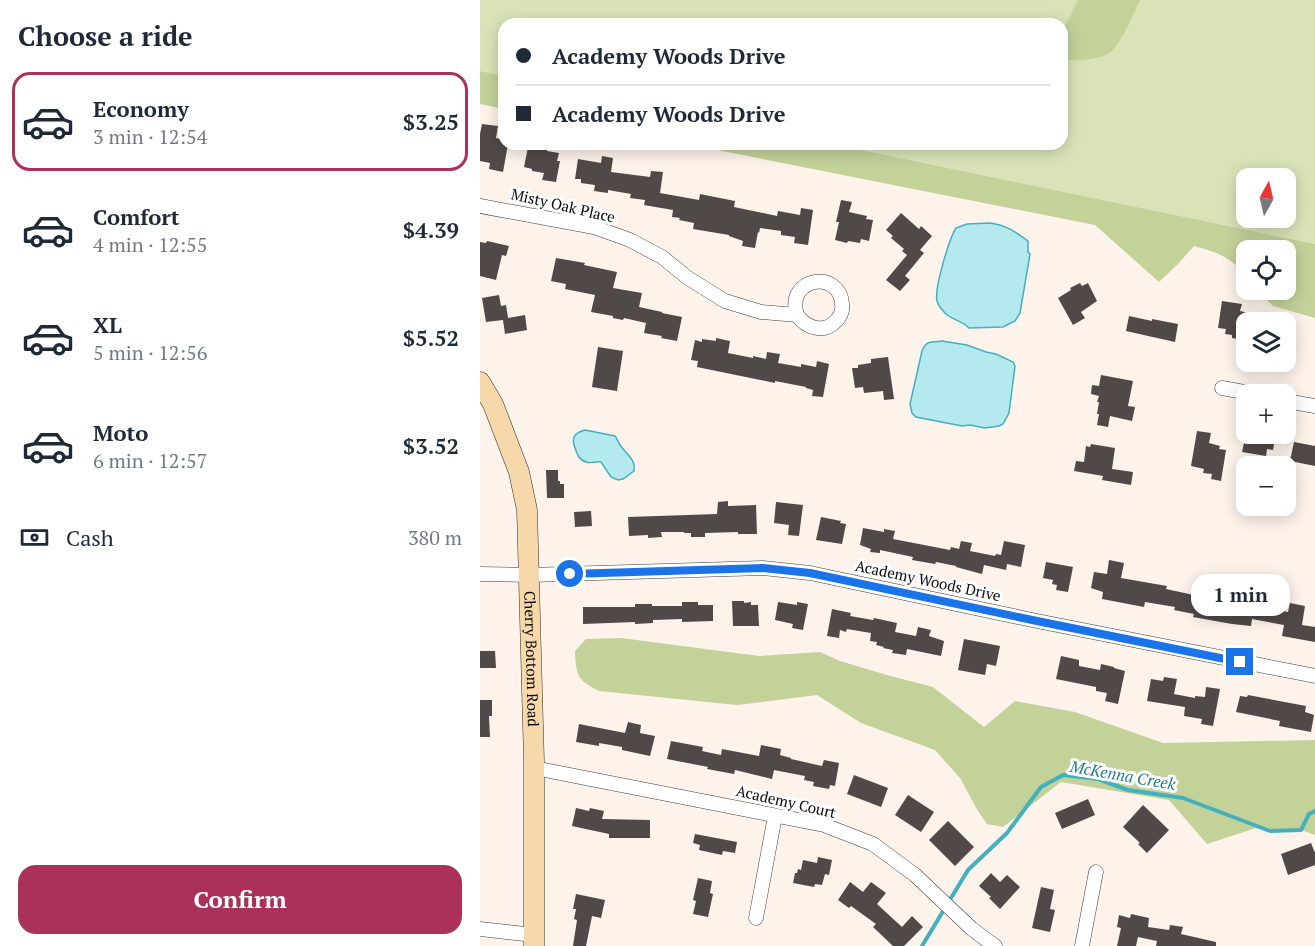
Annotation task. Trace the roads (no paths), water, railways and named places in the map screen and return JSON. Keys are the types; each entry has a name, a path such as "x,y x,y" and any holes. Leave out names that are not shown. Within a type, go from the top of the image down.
{"main road":[{"name":"Cherry Bottom Road","path":"480,382 493,404 519,472 527,510 534,768 534,941"}],"street":[{"name":"Misty Oak Place","path":"480,206 594,228 630,240 662,258 688,278 725,301 761,312 797,315"},
{"path":"1222,388 1236,391"},
{"path":"1296,403 1315,406"},
{"name":"Academy Woods Drive","path":"480,574 530,575 763,568 810,573 1315,676"},
{"name":"Academy Court","path":"534,768 824,825 873,844 915,874 972,930 995,946"},
{"path":"756,918 775,816"},
{"path":"1082,946 1096,872"},
{"path":"480,929 534,941"}],"water":[{"path":"990,223 1010,229 1028,241 1030,254 1020,313 1015,321 1003,327 969,328 941,309 937,301 940,276 956,228 967,224"},
{"path":"942,341 967,345 1013,362 1015,366 1009,413 1003,424 985,428 962,426 916,417 912,413 910,404 922,351 928,343"},
{"path":"585,430 615,436 632,460 634,471 618,480 611,477 601,462 588,463 582,460 577,452 574,439 576,434"}],"waterway":[{"name":"McKenna Creek","path":"922,946 968,870 1007,833 1041,787 1063,775 1098,779 1128,790 1183,798 1270,831 1301,830 1309,814 1315,811"}]}
